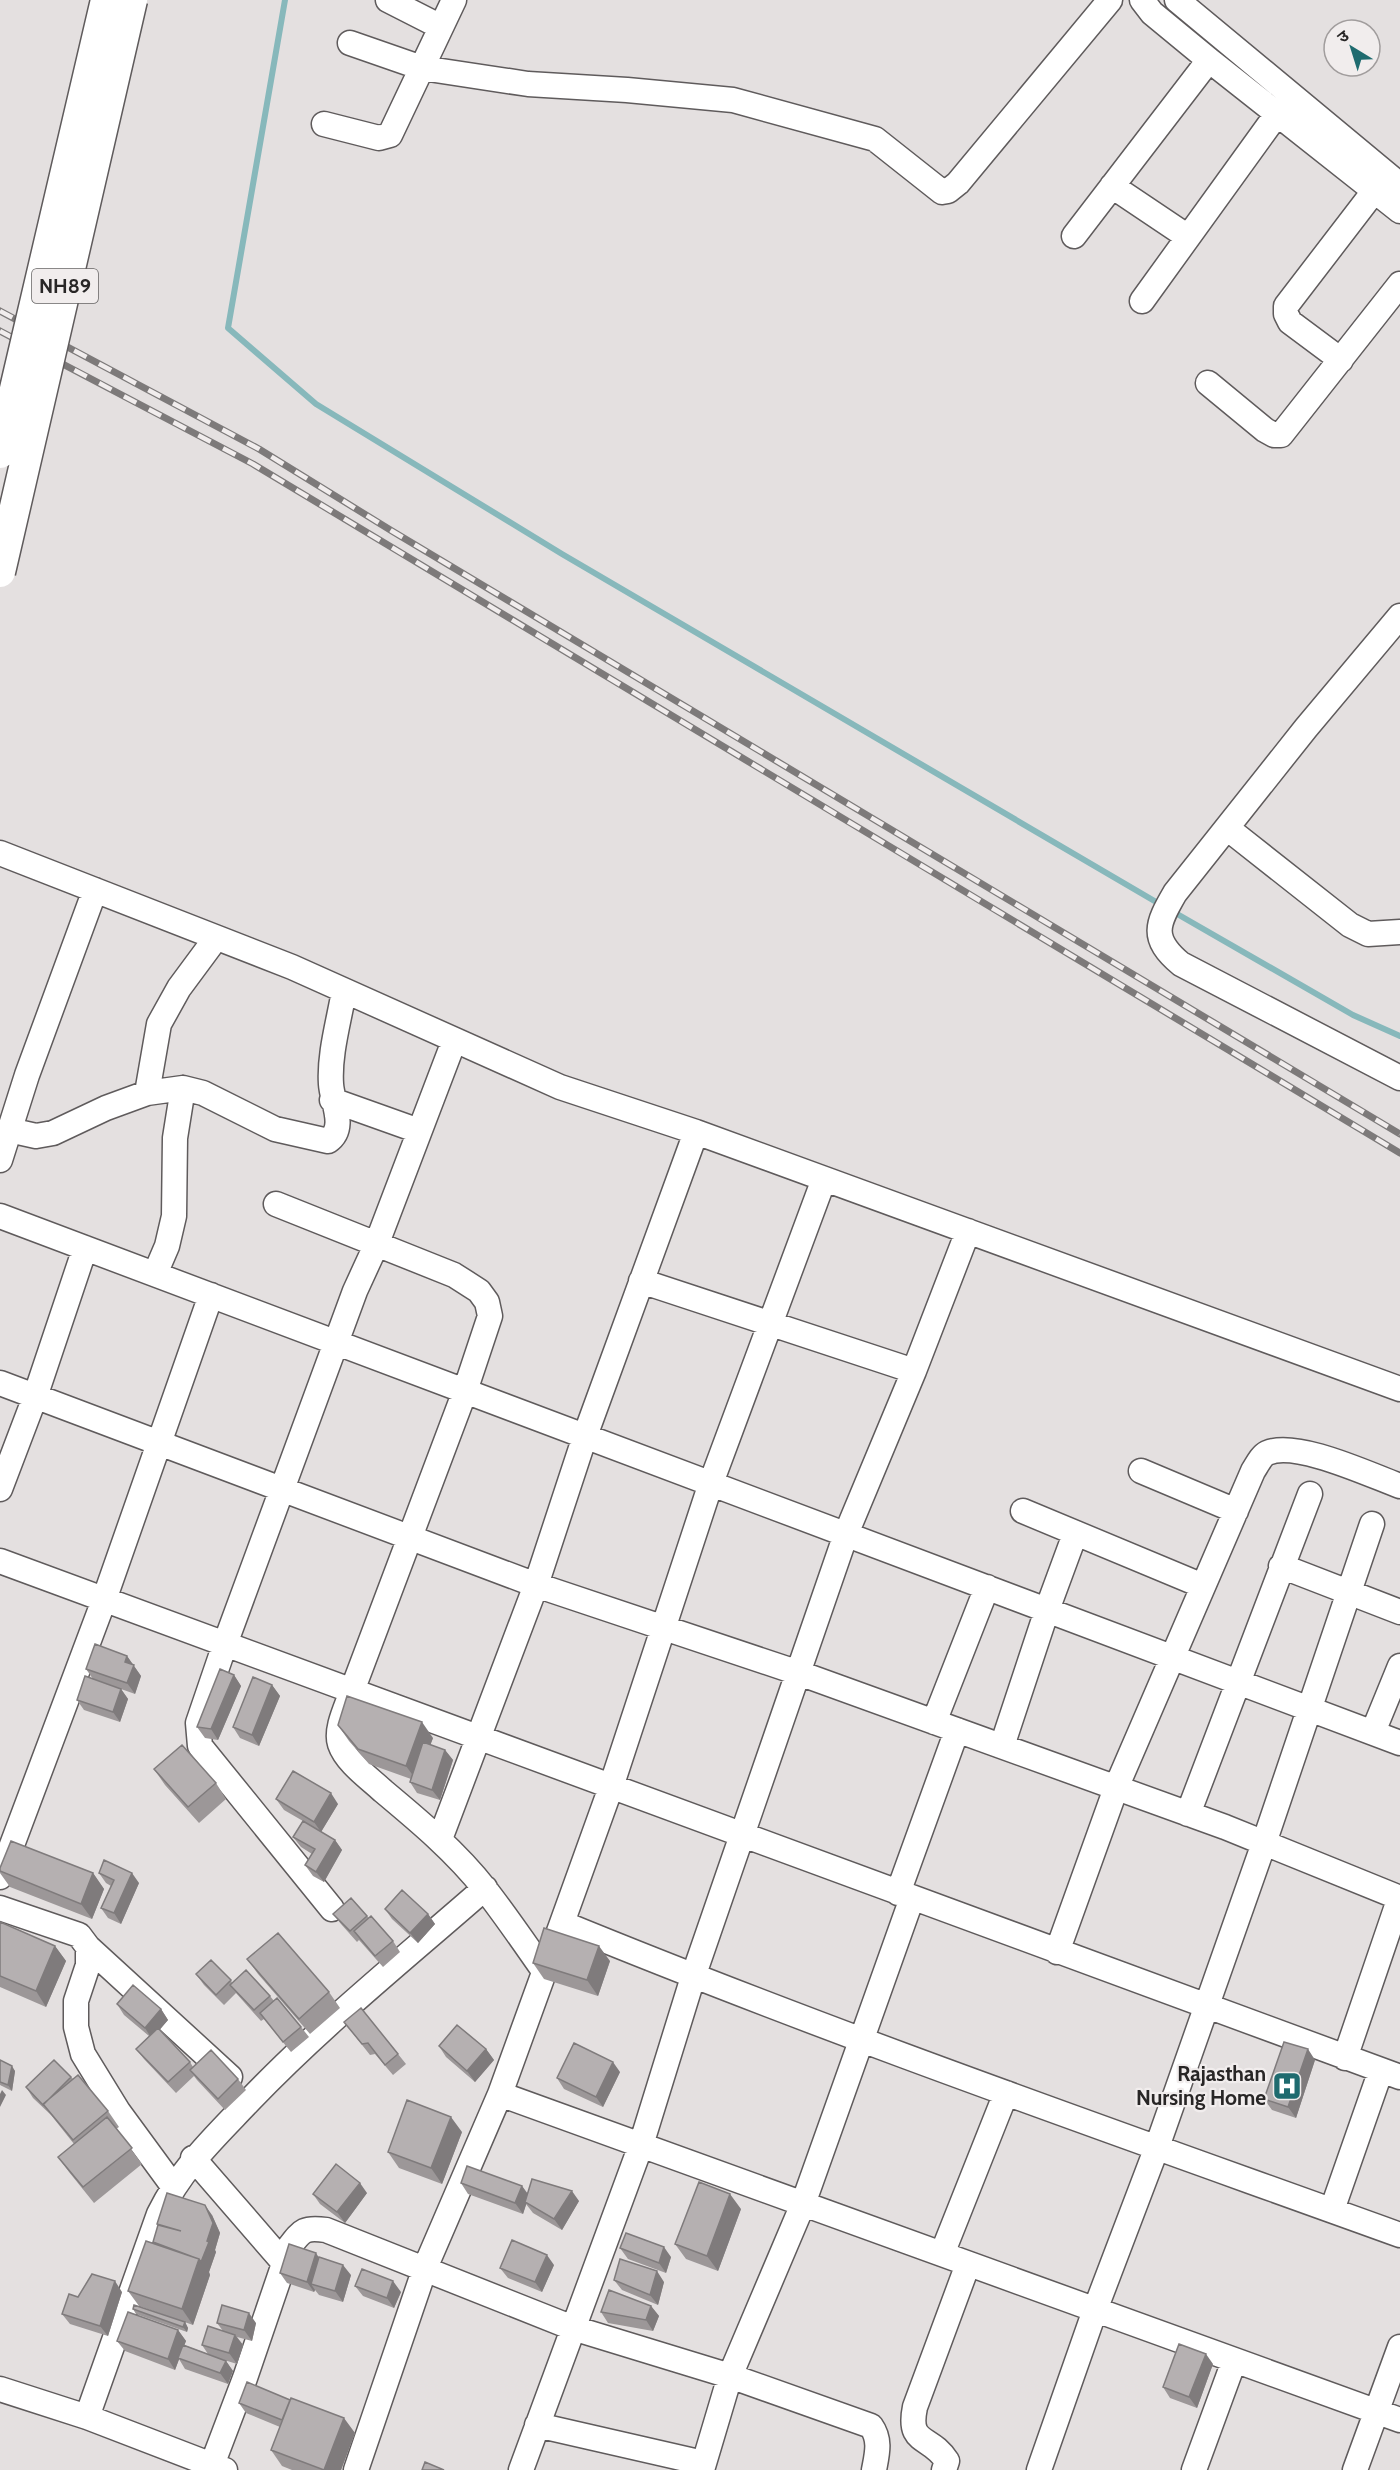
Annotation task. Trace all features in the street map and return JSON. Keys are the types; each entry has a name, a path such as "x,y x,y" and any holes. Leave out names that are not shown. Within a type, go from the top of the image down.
{"main road":[{"name":"NH89","path":"0,453 106,0"},
{"name":"NH89","path":"0,572 132,0"}],"street":[{"path":"388,0 441,27"},
{"path":"324,124 384,138 394,131 454,0"},
{"path":"350,43 422,68 528,84 733,100 875,139 942,192 948,191 958,183 1110,0"},
{"path":"1142,0 1152,13 1209,60 1400,211"},
{"path":"1177,0 1400,185"},
{"path":"1074,236 1209,60"},
{"path":"1142,301 1277,114"},
{"path":"1112,186 1188,237"},
{"path":"1341,360 1290,322 1286,314 1286,306 1375,190"},
{"path":"1208,383 1265,430 1274,435 1281,435 1286,432 1400,284"},
{"path":"1400,616 1306,728 1175,893 1160,919 1161,939 1168,953 1181,964 1400,1078"},
{"path":"1227,828 1350,926 1368,934 1400,932"},
{"path":"0,853 292,967 560,1087 696,1132 1400,1389"},
{"path":"0,1160 27,1075 94,890"},
{"path":"147,1093 159,1024 179,988 216,938"},
{"path":"9,1130 36,1136 53,1133 106,1108 147,1093 183,1088 202,1093 275,1129 328,1141 338,1128 337,1113 332,1100 330,1071 344,991"},
{"path":"332,1909 200,1746 198,1723 355,1291 377,1243 454,1041"},
{"path":"155,1274 167,1246 174,1216 175,1138 183,1088"},
{"path":"332,1100 419,1131"},
{"path":"440,1839 536,1585 585,1436 696,1132"},
{"path":"356,2470 425,2268 500,2094 562,1923 611,1787 711,1483 824,1179"},
{"path":"276,1204 454,1275 479,1291 487,1302 490,1316 465,1391 352,1691 340,1728 339,1742 345,1754 370,1779 440,1839 484,1888 544,1971"},
{"path":"0,1216 1400,1743"},
{"path":"521,2470 641,2145 693,1977 846,1534 914,1371 968,1231"},
{"path":"0,1489 35,1397 85,1248"},
{"path":"641,1281 914,1371"},
{"path":"0,1878 104,1600 211,1295"},
{"path":"0,1383 536,1585 799,1673 1188,1814 1400,1898 1345,2058"},
{"path":"1057,1952 1116,1788 1253,1471 1259,1462 1265,1454 1280,1449 1303,1451 1400,1486"},
{"path":"1141,1471 1236,1511"},
{"path":"1188,1814 1310,1494"},
{"path":"1023,1511 1203,1587"},
{"path":"1039,2470 1095,2310 1157,2147 1264,1843 1372,1524"},
{"path":"1002,1746 1075,1534"},
{"path":"0,1561 1390,2074 1332,2210"},
{"path":"1281,1566 1400,1612"},
{"path":"934,1722 987,1587"},
{"path":"1373,1732 1400,1666"},
{"path":"537,2425 703,2467 730,2376 803,2204 860,2040 957,1730"},
{"path":"87,2417 159,2214 173,2186 193,2158 299,2050 484,1888"},
{"path":"0,1908 80,1935 88,1947 243,2088"},
{"path":"562,1923 693,1977 860,2040 1400,2235"},
{"path":"88,1947 88,1965 76,2001 76,2027 83,2054 118,2111 173,2186"},
{"path":"942,2254 1006,2093"},
{"path":"500,2094 1400,2420"},
{"path":"193,2158 284,2264"},
{"path":"0,2389 87,2417 219,2467 245,2378 290,2246 300,2233 311,2228 326,2230 573,2328 730,2376 871,2426 878,2436 874,2470"},
{"path":"944,2470 947,2461 939,2449 921,2439 914,2430 912,2422 915,2407 968,2264"},
{"path":"1355,2470 1400,2348"},
{"path":"1194,2470 1234,2361"}],"building":[{"path":"95,1644 127,1656 125,1662 134,1665 127,1683 86,1669"},
{"path":"220,1669 234,1675 211,1729 197,1727"},
{"path":"85,1676 121,1689 113,1712 77,1700"},
{"path":"253,1677 272,1685 252,1735 233,1727"},
{"path":"347,1696 422,1722 406,1766 358,1749 338,1725"},
{"path":"423,1742 445,1750 432,1790 410,1782"},
{"path":"182,1745 216,1783 188,1807 154,1769"},
{"path":"293,1771 331,1793 314,1822 276,1799"},
{"path":"303,1821 335,1840 316,1872 305,1865 315,1849 293,1837"},
{"path":"11,1841 93,1873 81,1904 0,1871"},
{"path":"104,1860 132,1873 114,1913 101,1908 114,1880 99,1873"},
{"path":"402,1890 428,1914 410,1933 385,1909"},
{"path":"351,1898 367,1916 350,1931 333,1914"},
{"path":"371,1916 393,1941 375,1956 354,1931"},
{"path":"0,1922 55,1946 36,1991 0,1976"},
{"path":"544,1928 599,1946 587,1980 533,1963"},
{"path":"278,1933 329,1992 299,2019 247,1959"},
{"path":"211,1960 231,1980 216,1995 196,1974"},
{"path":"246,1970 270,1996 254,2010 230,1985"},
{"path":"133,1985 161,2009 145,2028 117,2004"},
{"path":"277,1998 301,2027 283,2042 260,2013"},
{"path":"361,2008 398,2054 385,2065 368,2043 362,2044 344,2022"},
{"path":"457,2025 486,2049 467,2071 439,2046"},
{"path":"158,2028 190,2062 168,2082 136,2049"},
{"path":"1284,2042 1308,2049 1288,2107 1264,2099"},
{"path":"574,2043 613,2062 596,2097 557,2078"},
{"path":"211,2050 238,2079 218,2099 190,2070"},
{"path":"0,2060 12,2066 8,2085 0,2082"},
{"path":"54,2060 71,2077 43,2105 26,2087"},
{"path":"78,2075 108,2111 73,2140 43,2104"},
{"path":"407,2100 451,2117 431,2168 388,2152"},
{"path":"107,2117 132,2148 83,2187 58,2157"},
{"path":"336,2164 360,2183 337,2212 313,2194"},
{"path":"467,2166 522,2186 515,2203 461,2183"},
{"path":"532,2179 572,2191 554,2219 525,2202"},
{"path":"699,2182 730,2194 707,2256 675,2244"},
{"path":"167,2193 205,2205 213,2223 201,2262 199,2259 153,2242 158,2225 181,2231 157,2224"},
{"path":"626,2233 664,2247 659,2263 620,2248"},
{"path":"512,2240 547,2255 535,2282 500,2268"},
{"path":"146,2241 199,2259 182,2309 128,2291"},
{"path":"289,2244 316,2253 307,2282 280,2273"},
{"path":"319,2257 343,2265 335,2291 311,2284"},
{"path":"620,2259 657,2271 650,2295 614,2280"},
{"path":"362,2269 393,2281 387,2298 355,2286"},
{"path":"92,2274 115,2281 100,2326 62,2314 69,2294 78,2297"},
{"path":"609,2290 651,2306 646,2320 601,2312"},
{"path":"134,2305 185,2322 183,2327 133,2309"},
{"path":"222,2305 249,2313 244,2330 217,2323"},
{"path":"128,2312 178,2330 168,2359 117,2341"},
{"path":"208,2326 235,2335 229,2353 202,2345"},
{"path":"1179,2344 1206,2354 1189,2397 1163,2387"},
{"path":"183,2345 226,2361 220,2373 178,2358"},
{"path":"247,2382 290,2400 282,2420 239,2403"},
{"path":"291,2398 344,2418 324,2470 271,2450"},
{"path":"425,2462 444,2470 422,2470"}],"waterway":[{"path":"285,0 228,328 316,404 562,554 1163,906"},
{"path":"1172,911 1353,1015 1400,1036"}],"railway":[{"path":"0,311 259,449 392,531 1400,1134"},
{"path":"0,331 253,464 1400,1153"}],"place":[{"name":"Rajasthan Nursing Home","path":"1287,2086"}]}
